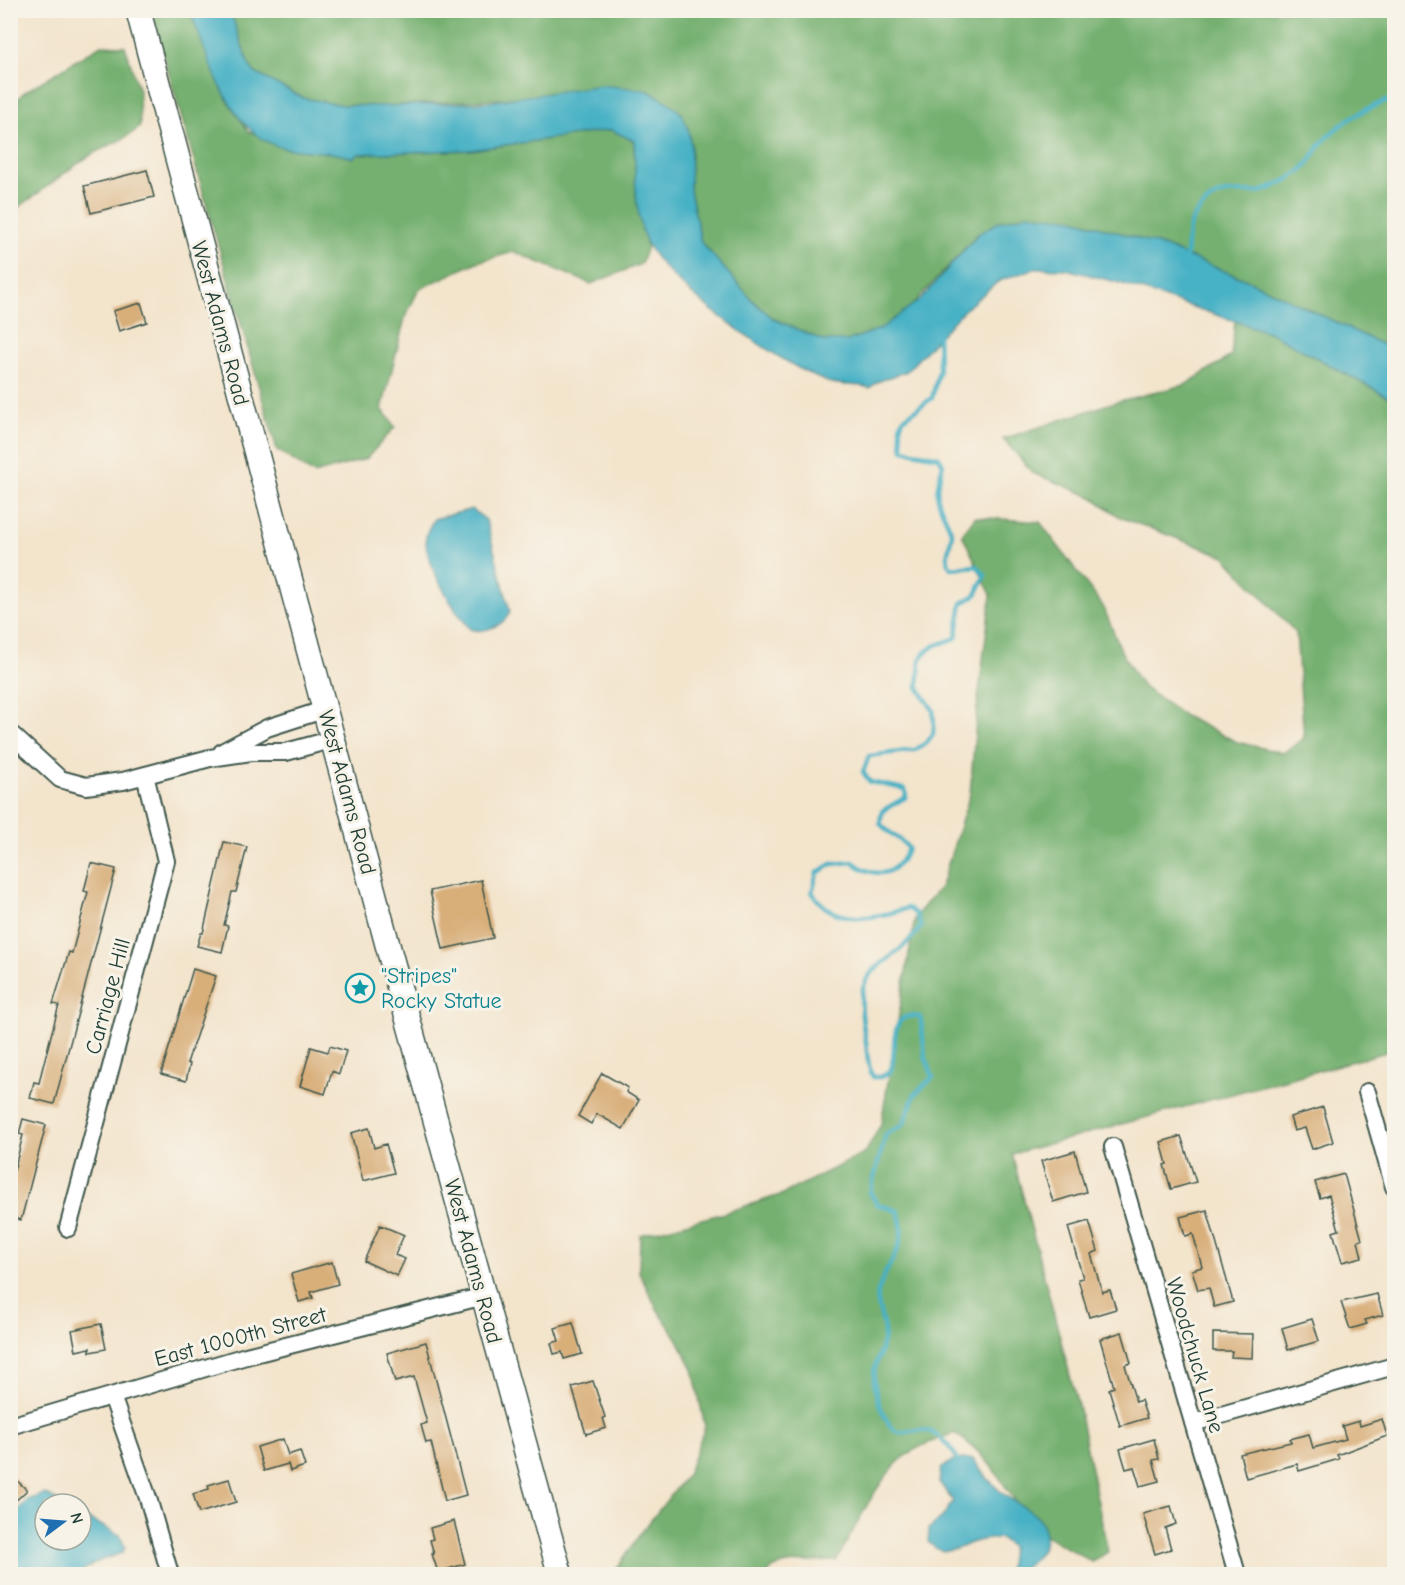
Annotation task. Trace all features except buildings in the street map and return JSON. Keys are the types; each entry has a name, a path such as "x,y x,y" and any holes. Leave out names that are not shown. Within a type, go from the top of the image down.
{"street":[{"name":"West Adams Road","path":"138,10 560,1574"},
{"path":"210,758 267,728 326,709"},
{"path":"10,733 54,774 72,784 96,786 210,758 251,752 286,752 334,739"},
{"name":"Carriage Hill","path":"68,1228 166,861 146,775"},
{"path":"1367,1092 1395,1187"},
{"name":"Woodchuck Lane","path":"1113,1148 1237,1575"},
{"name":"East 1000th Street","path":"10,1426 246,1356 484,1296"},
{"path":"1193,1423 1395,1366"},
{"path":"111,1396 148,1498 170,1575"}],"green space":[{"path":"151,11 190,11 227,100 249,132 353,158 358,154 471,150 611,130 634,141 636,195 647,247 641,264 591,284 514,252 477,262 419,289 405,318 382,409 395,427 366,459 314,474 277,450"},
{"path":"230,11 1394,11 1394,350 1254,283 1160,245 1074,219 978,234 905,313 880,329 847,341 824,341 774,319 754,302 701,242 690,190 691,145 682,114 667,101 646,90 385,106 343,105 303,98 255,73 249,65"},
{"path":"101,45 125,46 139,91 140,127 97,151 11,212 12,106 23,93"},
{"path":"1235,321 1271,333 1394,400 1394,1050 1012,1154 1079,1410 1108,1552 1092,1562 1038,1529 990,1464 980,1453 954,1433 916,1449 894,1467 875,1492 836,1561 788,1564 772,1569 767,1574 613,1574 640,1534 687,1475 705,1427 693,1369 677,1338 657,1309 639,1272 640,1235 721,1214 783,1194 865,1153 881,1124 915,917 941,886 970,794 977,708 991,595 962,534 975,517 1040,522 1103,606 1123,655 1143,687 1186,717 1237,742 1283,753 1304,738 1296,633 1224,556 1120,517 1092,497 1033,473 1003,439 1115,402 1185,385 1231,356"}],"water":[{"path":"190,11 230,11 249,65 255,73 303,98 343,105 385,106 488,102 602,85 646,90 667,101 682,114 688,128 691,145 690,190 701,242 754,302 774,319 824,341 847,341 880,329 922,298 978,234 998,222 1028,214 1074,219 1160,245 1254,283 1394,350 1394,400 1271,333 1120,283 1066,269 1036,268 999,281 963,311 907,371 877,382 870,388 830,383 781,358 726,321 675,279 657,259 646,241 639,217 634,141 611,130 471,150 358,154 353,158 285,148 266,141 249,129 236,112 213,71"},
{"path":"472,509 486,520 510,611 499,624 482,630 470,629 456,610 434,572 426,547 426,536 434,519"},
{"path":"973,1459 996,1488 1035,1515 1043,1527 1045,1536 1041,1551 1030,1563 1015,1573 1008,1572 1011,1547 1000,1538 978,1541 949,1551 933,1547 928,1542 929,1529 944,1515 953,1501 939,1482 941,1469 953,1460"},
{"path":"33,1498 33,1552 93,1552 93,1521 120,1535 125,1548 122,1553 94,1563 78,1574 11,1574 11,1517 28,1500"}],"waterway":[{"path":"1186,261 1191,224 1193,218 1205,204 1225,193 1263,191 1295,175 1310,161 1328,136 1345,122 1374,106 1394,99"},
{"path":"938,330 939,370 932,398 903,419 900,427 903,450 939,457 943,464 937,494 938,500 952,533 949,564 951,568 977,566 985,575 976,595 962,603 956,638 934,646 924,653 920,661 918,687 933,710 933,734 927,742 915,750 869,756 863,772 870,782 905,789 906,797 882,811 880,823 908,848 898,865 885,872 869,871 853,862 832,864 817,873 812,892 831,911 843,915 868,917 908,908 916,914 921,927 907,943 874,971 866,980 862,993 868,1062 873,1077 881,1077 890,1072 897,1026 901,1020 909,1016 920,1017 925,1056 933,1077 915,1094 903,1125 886,1134 870,1192 877,1204 898,1211 901,1224 901,1235 896,1253 878,1292 884,1337 874,1379 880,1406 890,1425 897,1432 929,1431 940,1438 960,1463"}],"place":[{"name":"\"Stripes\" Rocky Statue","path":"360,988"}]}
